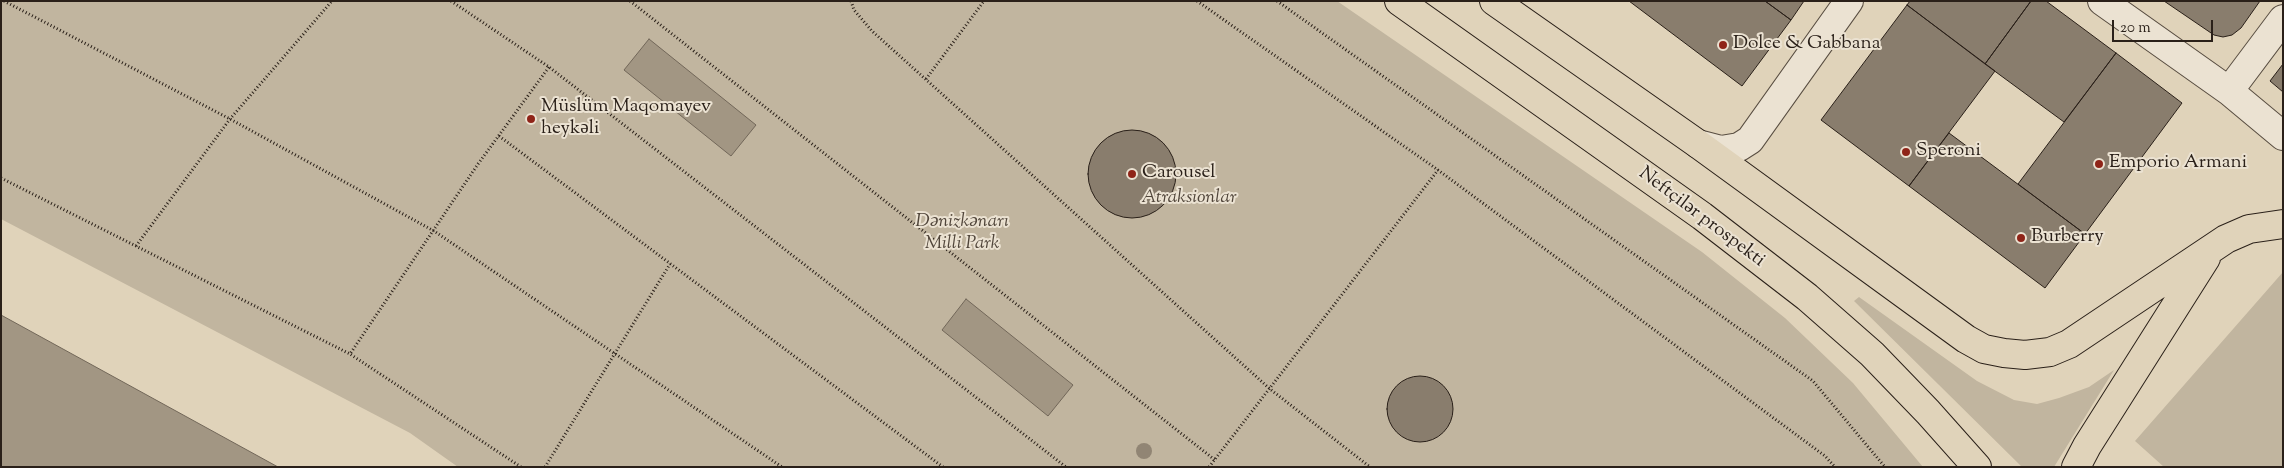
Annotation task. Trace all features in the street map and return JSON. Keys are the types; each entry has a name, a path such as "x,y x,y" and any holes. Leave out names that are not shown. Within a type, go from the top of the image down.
{"highway":[{"name":"Neftçilər prospekti","path":"1398,1 1702,216 1806,298 1872,354 1928,412 1977,467"},
{"path":"1494,1 1698,144 1966,339 1984,348 2024,355 2050,352 2069,344 2212,248 2249,229 2283,224"},
{"path":"2076,467 2087,446 2212,248"}],"street":[{"path":"1698,144 1721,150 1739,147 1750,140 1849,1"},
{"path":"2102,1 2229,91 2283,136"},
{"path":"2229,91 2283,19"}],"path":[{"path":"4,1 230,118 434,231 782,467"},
{"path":"136,246 230,118 332,1"},
{"path":"451,1 548,67 1066,467"},
{"path":"630,1 1214,460"},
{"path":"850,1 854,10 872,31 1270,389 1370,467"},
{"path":"926,80 984,1"},
{"path":"1197,1 1438,170 1825,456 1835,467"},
{"path":"1277,1 1813,381 1885,467"},
{"path":"350,354 548,67"},
{"path":"499,136 943,467"},
{"path":"1209,467 1438,170"},
{"path":"1,178 350,354 521,467"},
{"path":"546,467 670,264"}],"green space":[{"name":"Dənizkənarı Milli Park","path":"1,1 1337,1 1702,252 1785,318 1853,383 1923,467 458,467 410,433 1,219"},
{"path":"2283,272 2283,464 2281,467 2164,467 2135,441"},
{"path":"1859,297 1977,381 2014,400 2037,404 2059,398 2089,387 2114,370 2054,467 2022,467 1854,301"}],"shaded area":[{"path":"649,39 756,125 731,156 624,70"},
{"path":"966,299 1073,385 1048,416 942,330"},
{"path":"1,315 278,467 1,467"}],"building":[{"path":"1629,1 1765,1 1791,20 1742,86"},
{"path":"1765,1 1804,1 1791,20"},
{"path":"1910,1 2031,1 1985,64 1907,5"},
{"path":"2031,1 2046,1 2116,53 2064,122 1985,64"},
{"path":"2164,1 2260,1 2241,28 2232,35 2223,37 2214,35"},
{"path":"1907,5 1995,71 1909,186 1821,120"},
{"path":"2116,53 2182,103 2085,234 2018,184"},
{"path":"2283,64 2283,92 2270,81"},
{"name":"Carousel","path":"1132,130 1149,133 1157,137 1169,149 1173,157 1176,174 1173,191 1169,199 1157,211 1149,215 1132,218 1115,215 1107,211 1095,199 1091,191 1088,174 1091,157 1095,149 1107,137 1115,133"},
{"path":"1949,133 2085,234 2045,288 1909,186"},
{"path":"1420,376 1433,379 1443,386 1450,396 1453,409 1450,422 1443,432 1433,439 1420,442 1407,439 1397,432 1390,422 1387,409 1390,396 1397,386 1407,379"}],"place":[{"name":"Dolce & Gabbana","path":"1723,45"},
{"name":"Müslüm Maqomayev heykəli","path":"531,119"},
{"name":"Speroni","path":"1906,152"},
{"name":"Emporio Armani","path":"2099,164"},
{"name":"Carousel","path":"1132,174"},
{"name":"Burberry","path":"2021,238"}],"park label":[{"name":"Atraksionlar","path":"1189,199"}]}
